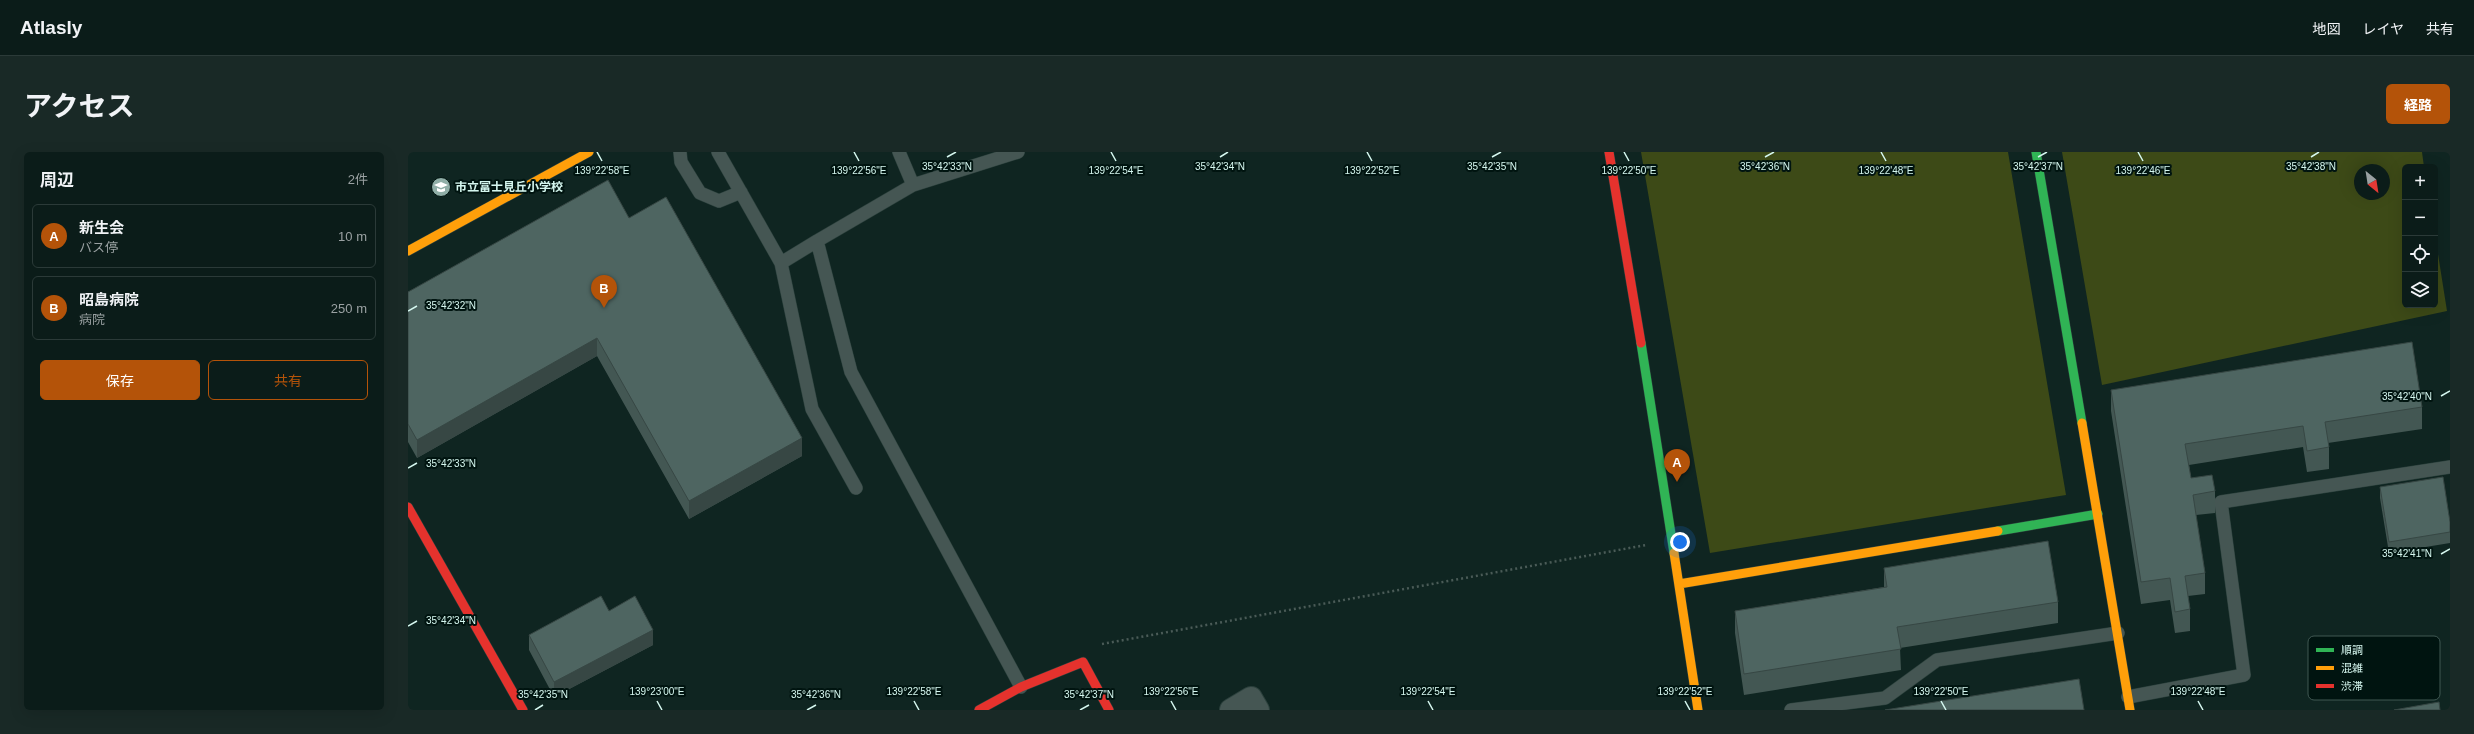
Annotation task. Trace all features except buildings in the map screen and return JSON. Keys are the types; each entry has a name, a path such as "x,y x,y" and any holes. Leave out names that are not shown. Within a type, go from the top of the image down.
{"street":[{"path":"408,251 589,152"},
{"path":"1609,152 1673,540 1698,710"},
{"path":"2036,152 2130,710"},
{"path":"408,507 523,710"},
{"path":"1679,584 2098,514"},
{"path":"979,710 1021,687 1083,662 1109,710"},
{"path":"1231,710 1251,698 1258,710"}],"lane":[{"path":"680,152 681,162 700,193 719,201 741,192"},
{"path":"718,152 781,263 812,409 856,488"},
{"path":"899,152 913,185"},
{"path":"781,263 913,185 1018,152"},
{"path":"817,241 851,372 1021,687"},
{"path":"2128,697 2244,675 2221,502 2450,467"},
{"path":"1791,710 1885,698 1936,660 2118,633"}],"path":[{"path":"1083,662 1103,642 1673,540"}],"green space":[{"path":"1641,152 2008,152 2066,495 1710,553"},
{"path":"2062,152 2422,152 2424,164 2402,164 2402,308 2438,308 2438,254 2447,311 2102,385"}],"traffic: fast":[{"path":"2036,152 2082,423"},
{"path":"1641,343 1674,553"},
{"path":"1998,531 2098,514"}],"traffic: slow":[{"path":"408,251 589,152"},
{"path":"2082,423 2130,710"},
{"path":"1679,584 1998,531"},
{"path":"1674,553 1698,710"}],"traffic: jam":[{"path":"1609,152 1641,343"},
{"path":"408,507 523,710"},
{"path":"979,710 1021,687 1083,662 1109,710"}],"place":[{"name":"市立富士見丘小学校","path":"441,187"},
{"name":"昭島病院","path":"604,308"},
{"name":"新生会","path":"1677,482"}]}
